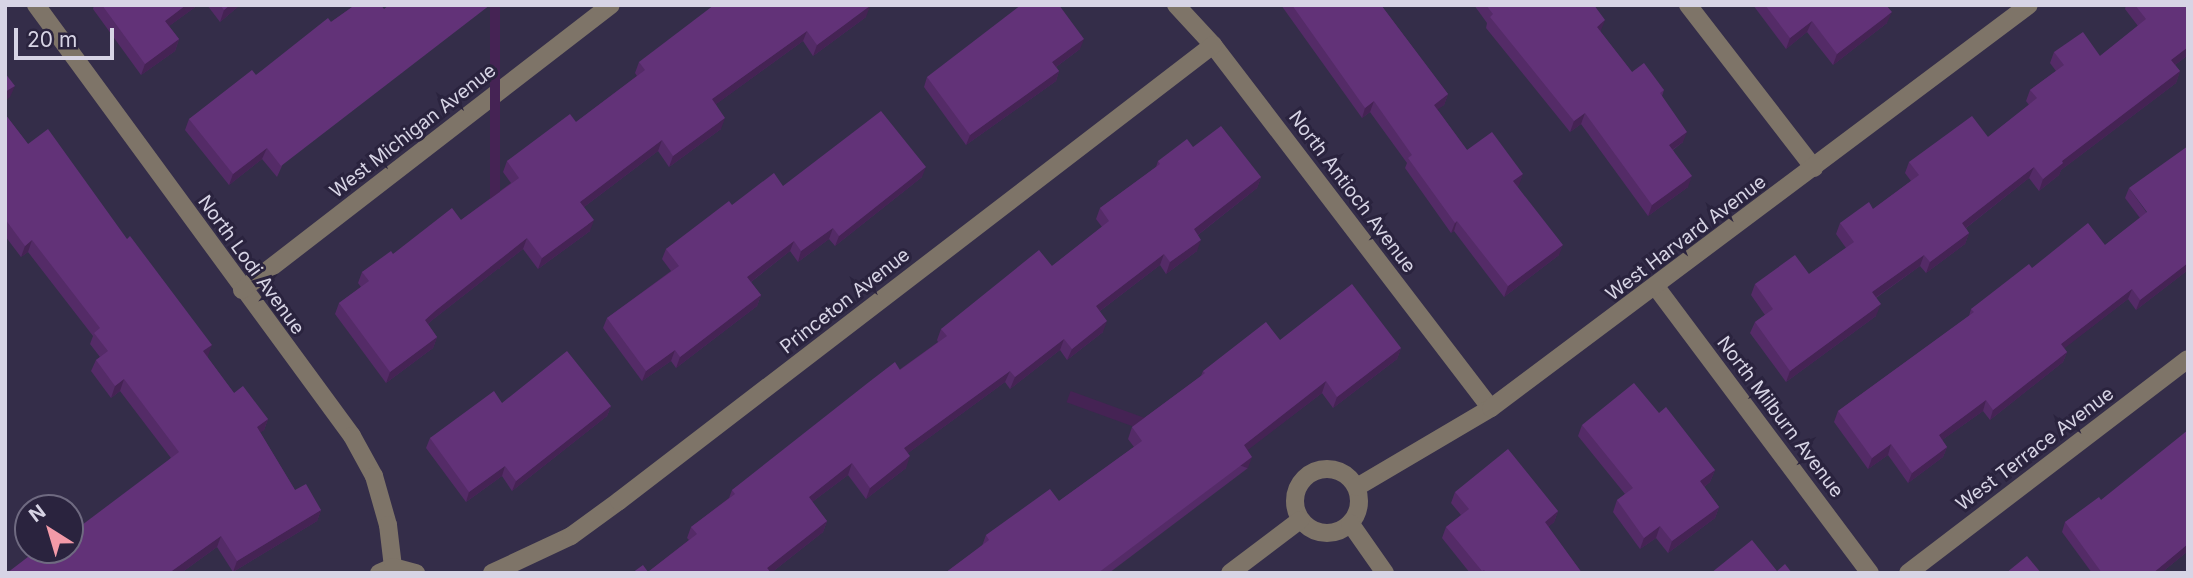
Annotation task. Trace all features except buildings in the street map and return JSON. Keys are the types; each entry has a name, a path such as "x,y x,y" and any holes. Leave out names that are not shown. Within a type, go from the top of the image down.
{"street":[{"name":"North Lodi Avenue","path":"36,5 242,290 352,436 368,466 388,525 386,570"},
{"name":"West Michigan Avenue","path":"242,290 611,5"},
{"name":"North Antioch Avenue","path":"1176,5 1213,45 1491,408"},
{"path":"1688,5 1814,168"},
{"name":"West Harvard Avenue","path":"1357,488 1491,408 1656,288 2029,5"},
{"name":"Princeton Avenue","path":"492,573 571,536 619,501 1213,45"},
{"name":"North Milburn Avenue","path":"1656,288 1870,573"},
{"name":"West Terrace Avenue","path":"1908,573 2188,359"},
{"path":"1332,468 1351,479 1357,488 1359,506 1350,523 1334,533 1306,527 1300,520 1294,499 1297,488 1311,472 1332,468"},
{"path":"1230,573 1300,520"},
{"path":"1350,523 1385,573"},
{"path":"386,570 405,567 416,573"}]}
